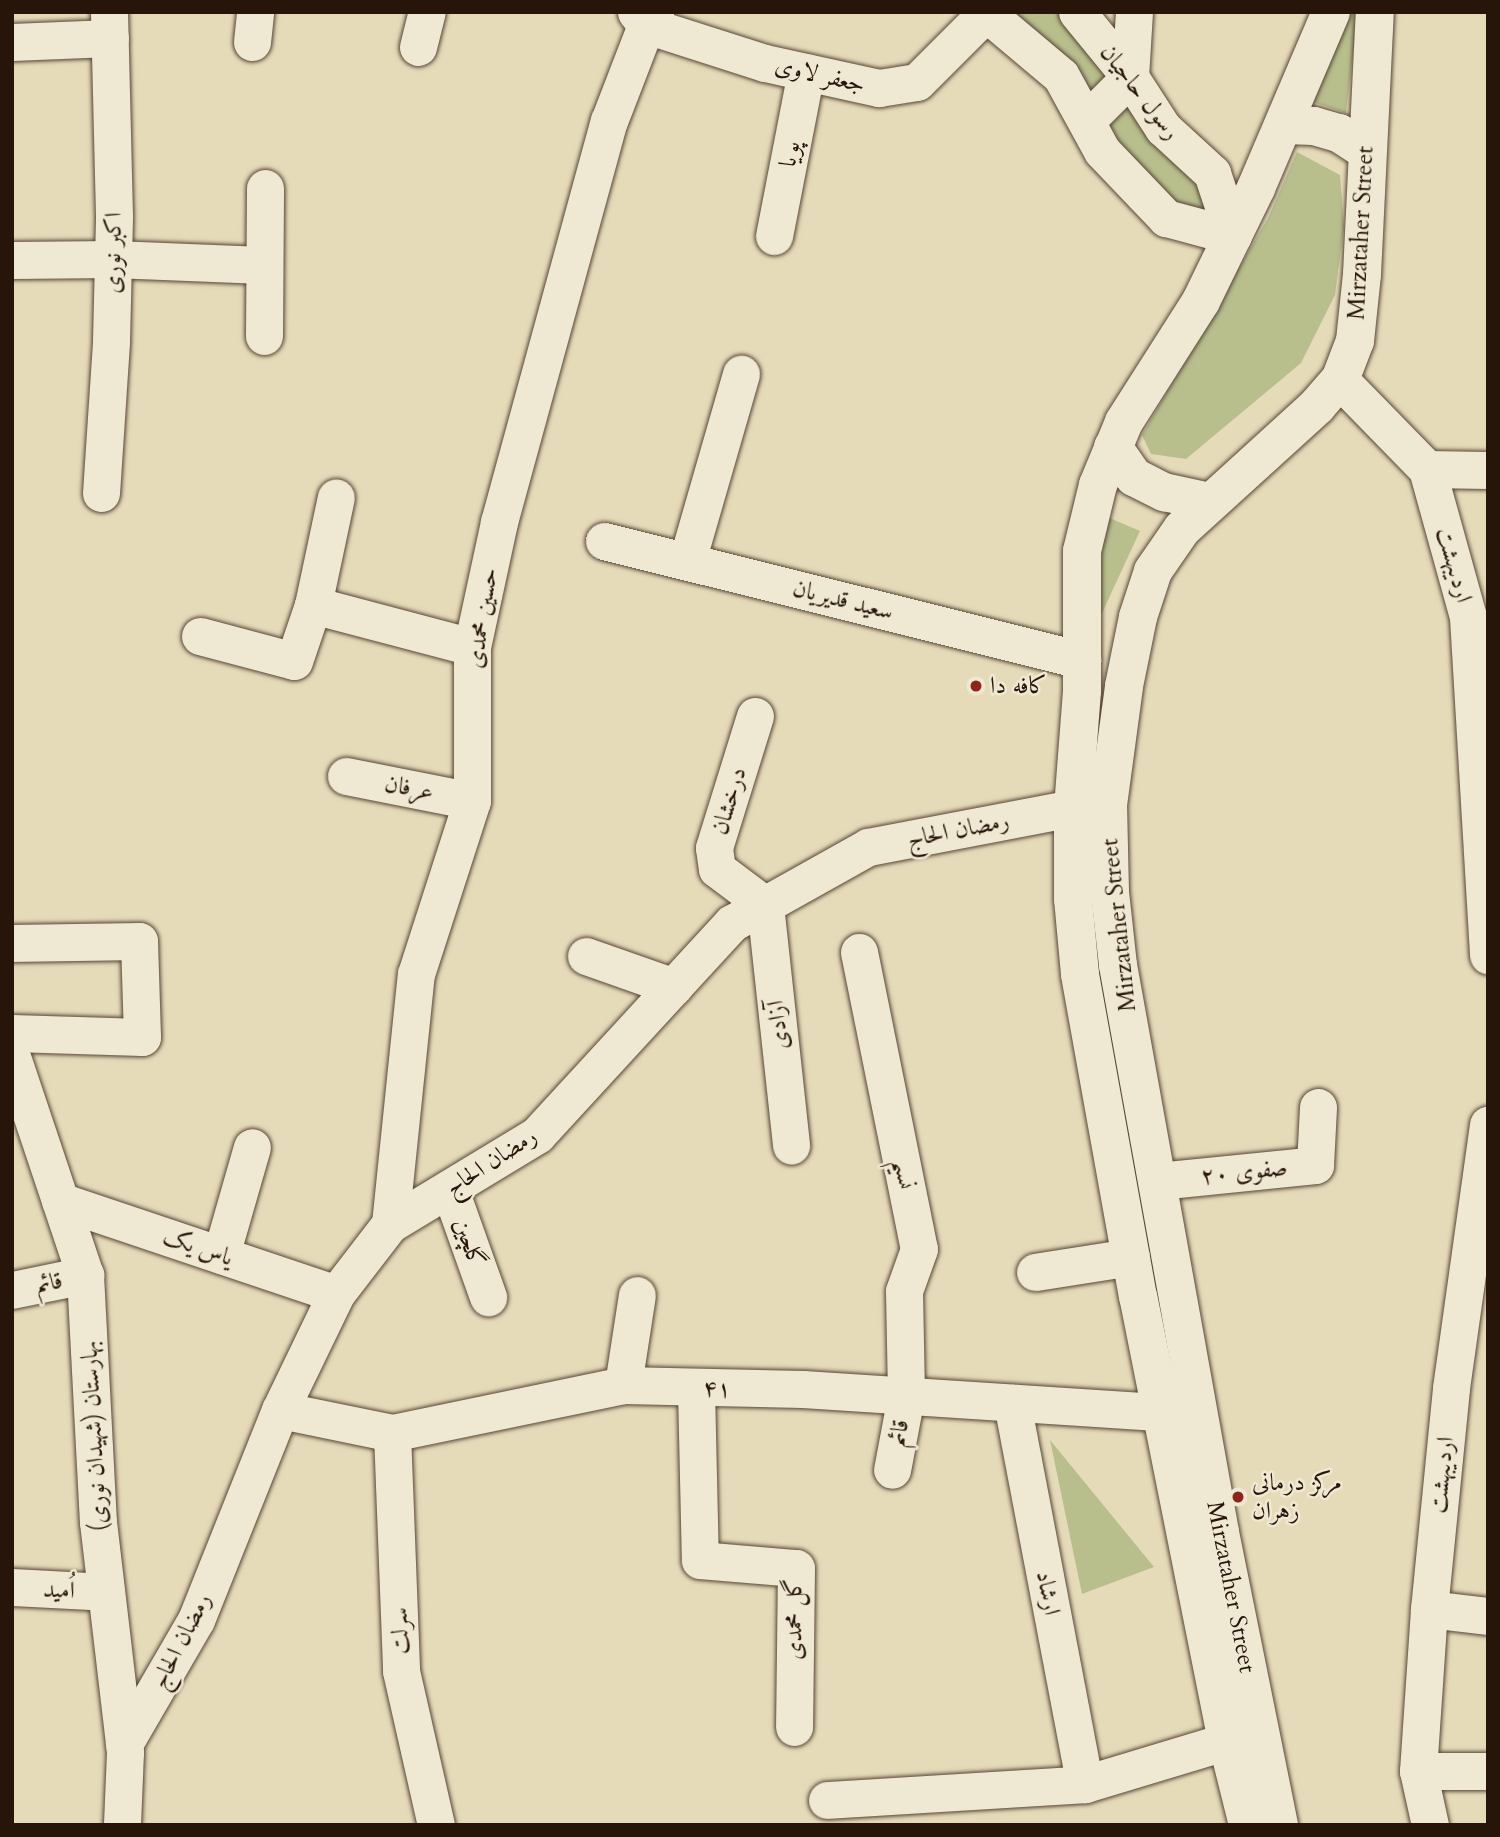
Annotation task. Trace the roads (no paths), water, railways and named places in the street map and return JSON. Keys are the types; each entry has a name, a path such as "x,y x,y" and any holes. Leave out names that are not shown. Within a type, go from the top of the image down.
{"main road":[{"name":"Mirzataher Street","path":"1248,1825 1227,1741 1161,1412 1080,974 1073,899 1073,808 1082,660 1082,551 1098,485 1124,422 1201,301 1284,125 1331,12"},
{"name":"Mirzataher Street","path":"1279,1825 1220,1532 1118,965 1110,892 1108,805 1124,686 1138,617 1153,570 1182,530 1317,406 1340,380 1354,341 1362,274 1375,12"},
{"path":"1284,125 1314,126 1339,133 1367,151"},
{"path":"1113,447 1134,477 1164,492 1210,502"}],"street":[{"name":"رسول حاجیان","path":"1077,12 1130,77 1163,128 1212,173 1233,236"},
{"path":"1086,121 1130,77 1134,12"},
{"path":"986,13 1061,76 1102,151 1167,218 1233,236"},
{"name":"جعفر لاوی","path":"646,16 765,63 879,88 917,82 986,13"},
{"name":"حسین محمدی","path":"390,1224 416,974 472,801 472,646 499,522 605,134 646,16"},
{"path":"12,42 110,25"},
{"name":"اکبر نوری","path":"101,493 113,259 114,141 110,25"},
{"name":"پویا","path":"774,236 806,72"},
{"path":"264,336 262,265 265,188"},
{"path":"12,260 113,259 262,265"},
{"path":"687,561 741,374"},
{"name":"اردیبهشت","path":"1340,380 1427,468 1468,617 1488,955"},
{"path":"1427,468 1488,470"},
{"path":"200,636 295,661 313,605 336,497"},
{"name":"سعید قدیریان","path":"604,541 1082,660"},
{"path":"313,605 472,646"},
{"name":"درخشان","path":"755,716 714,848 717,869 765,905"},
{"name":"عرفان","path":"346,776 472,801"},
{"name":"رمضان الحاج","path":"124,1744 196,1620 280,1410 337,1294 390,1224 537,1135 732,923 868,847 1073,808"},
{"name":"آزادی","path":"765,905 791,1146"},
{"path":"12,943 139,941 142,1037 12,1033"},
{"name":"نسیم","path":"859,952 919,1249 904,1291 906,1396"},
{"path":"586,956 674,987"},
{"name":"بهارستان (شهیدان نوری)","path":"12,1057 28,1152 60,1201 85,1275 98,1522 124,1744 122,1825"},
{"name":"صفوی ۲۰","path":"1158,1181 1315,1165 1318,1107"},
{"name":"اردیبهشت","path":"1430,1825 1418,1771 1429,1609 1451,1388 1488,1125"},
{"path":"221,1255 252,1147"},
{"name":"گلچین","path":"450,1190 488,1297"},
{"name":"یاس یک","path":"60,1201 337,1294"},
{"path":"1035,1272 1131,1257"},
{"name":"قائم","path":"12,1290 85,1275"},
{"path":"622,1385 637,1295"},
{"name":"۴۱","path":"280,1410 392,1433 622,1385 696,1389 803,1389 1161,1412"},
{"name":"گل محمدی","path":"696,1389 700,1560 796,1568 794,1727"},
{"name":"قائم","path":"892,1470 906,1396"},
{"name":"ارشاد","path":"1012,1403 1085,1784"},
{"name":"سرلت","path":"392,1433 401,1671 436,1825"},
{"name":"اُمید","path":"12,1587 106,1592"},
{"path":"1429,1609 1488,1616"},
{"path":"827,1800 1085,1784 1227,1741"},
{"path":"1418,1771 1488,1770"}],"place":[{"name":"کافه دا","path":"976,686"},
{"name":"مرکز درمانی زهران","path":"1238,1497"}]}
